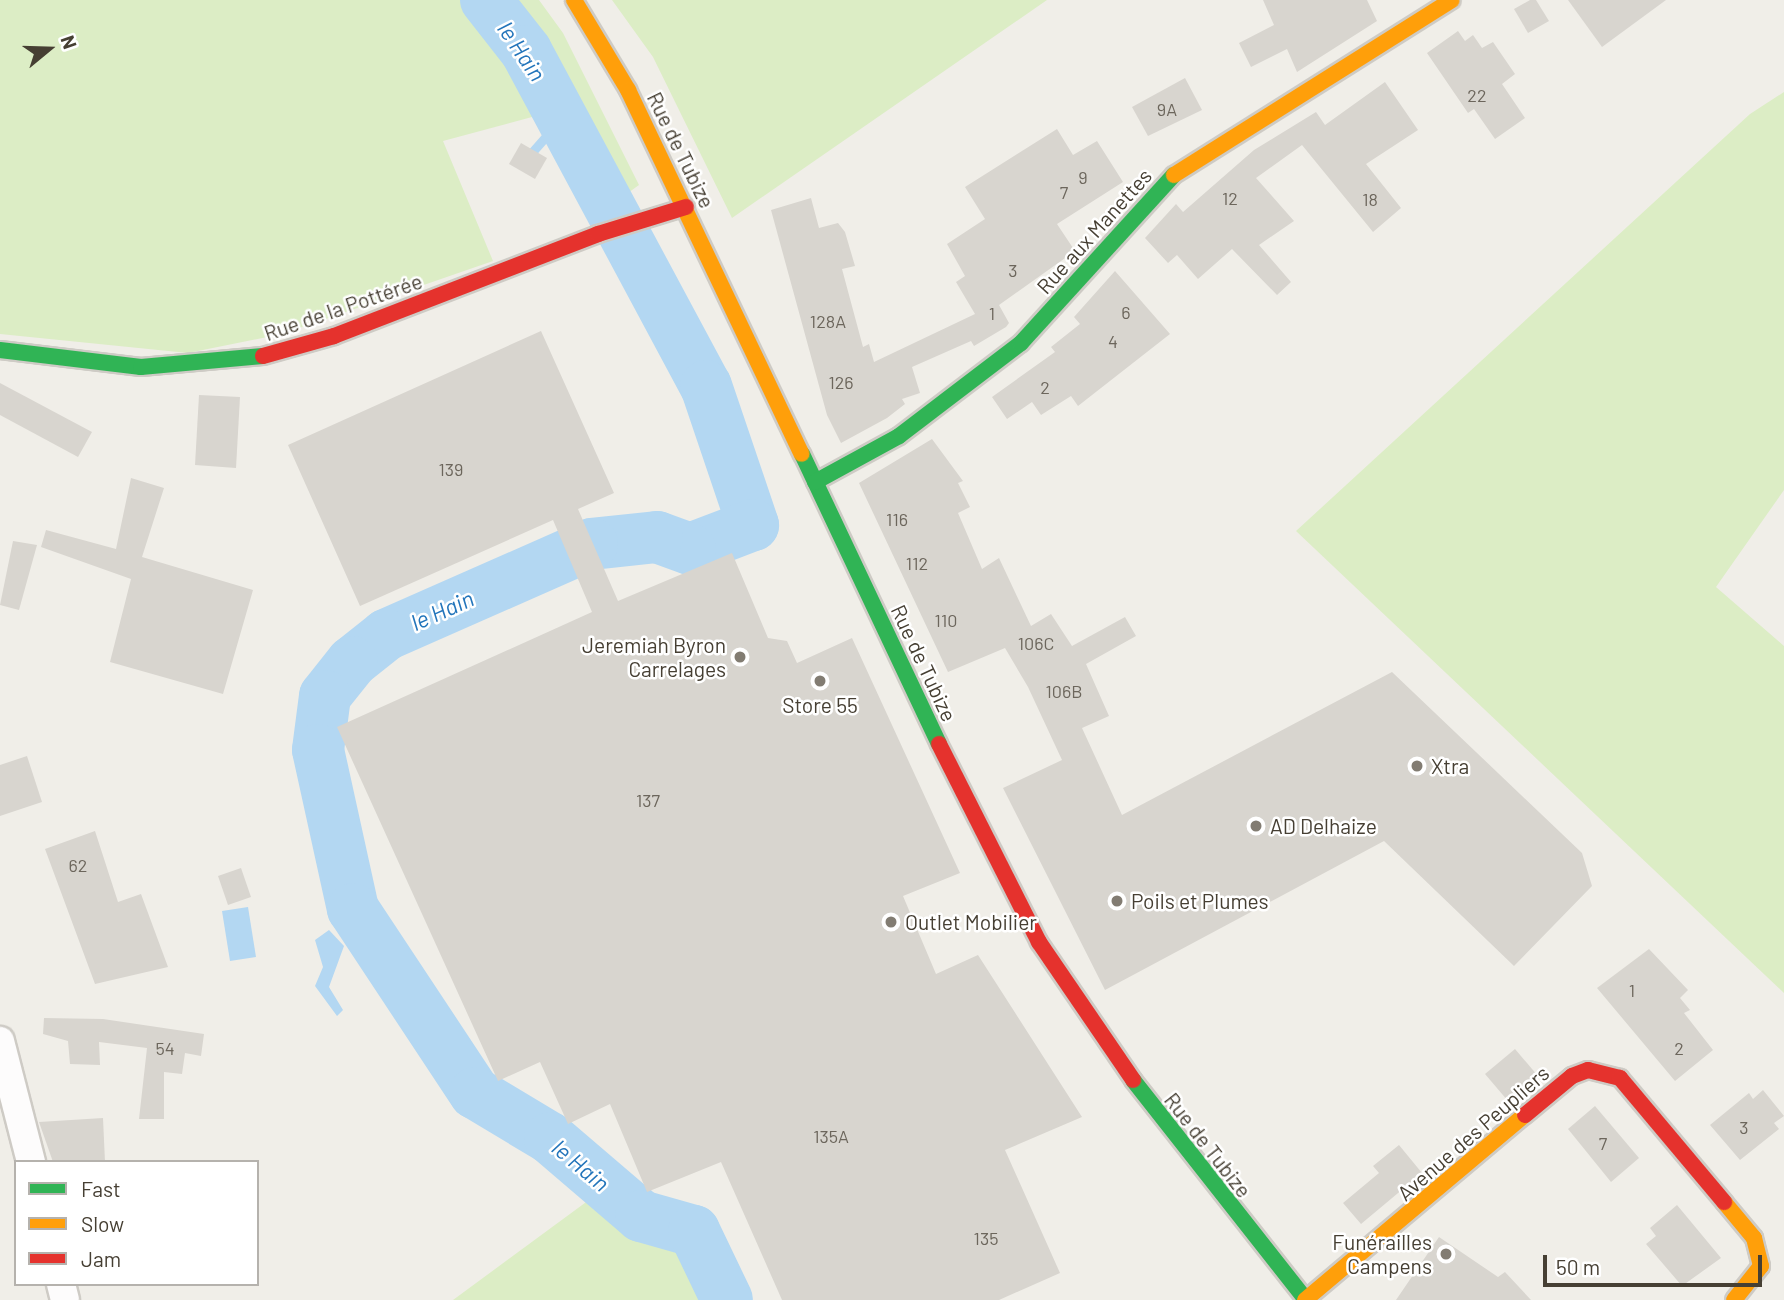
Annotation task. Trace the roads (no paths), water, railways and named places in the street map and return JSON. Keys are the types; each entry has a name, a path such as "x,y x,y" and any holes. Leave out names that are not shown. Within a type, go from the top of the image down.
{"street":[{"name":"Rue de Tubize","path":"574,0 628,90 686,207 815,482 1039,942 1153,1110 1306,1300"},
{"name":"Rue aux Manettes","path":"815,482 899,436 1021,343 1171,177 1452,0"},
{"name":"Rue de la Pottérée","path":"0,351 141,367 254,359 334,336 598,234 686,207"},
{"path":"0,1041 30,1160"},
{"name":"Avenue des Peupliers","path":"1306,1300 1572,1076 1588,1070 1620,1078 1639,1097 1754,1238 1761,1266 1734,1300"}],"water":[{"path":"248,907 256,957 230,961 222,911"},
{"path":"329,930 344,946 329,987 343,1010 337,1016 315,986 323,967 315,940"}],"waterway":[{"name":"le Hain","path":"486,0 526,51 706,386 753,525 690,549 657,537 592,544 386,635 352,662 325,696 318,750 353,909 475,1093 550,1138 641,1216 694,1231 727,1300"},
{"path":"533,151 562,118"}],"place":[{"name":"Jeremiah Byron Carrelages","path":"740,657"},
{"name":"Store 55","path":"820,681"},
{"name":"Xtra","path":"1417,766"},
{"name":"AD Delhaize","path":"1256,826"},
{"name":"Poils et Plumes","path":"1117,901"},
{"name":"Outlet Mobilier","path":"891,922"},
{"name":"Funérailles Campens","path":"1446,1254"}]}
